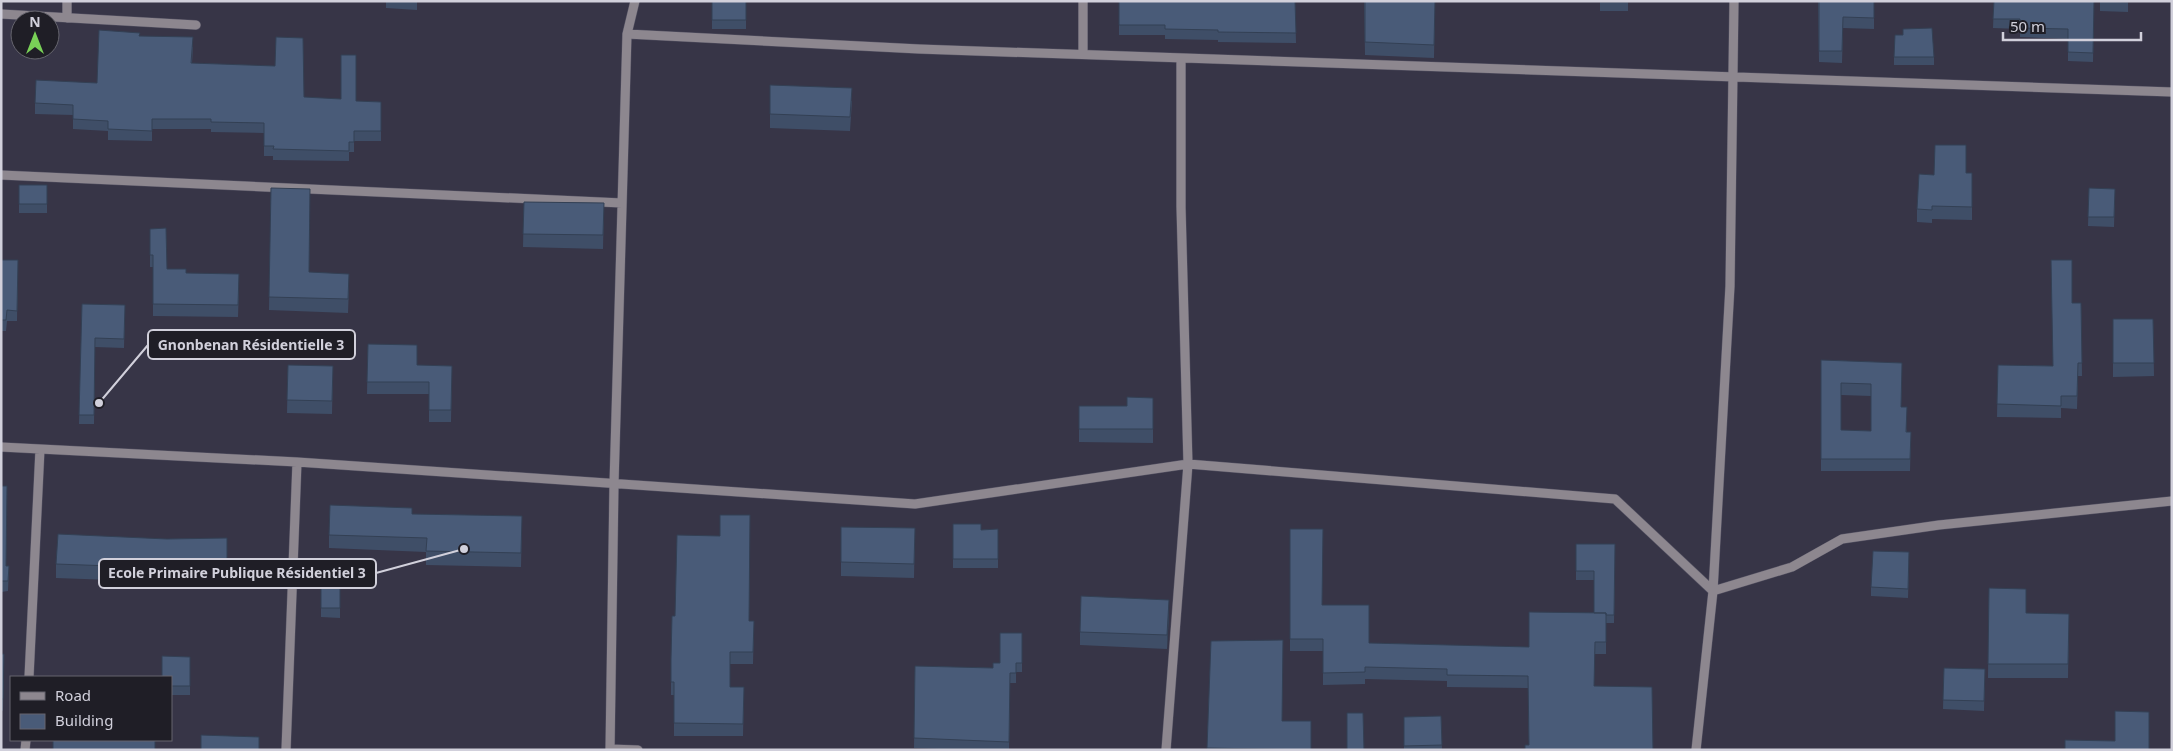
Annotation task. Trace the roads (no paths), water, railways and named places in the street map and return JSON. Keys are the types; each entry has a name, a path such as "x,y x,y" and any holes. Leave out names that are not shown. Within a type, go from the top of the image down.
{"street":[{"path":"67,1 67,18"},
{"path":"635,1 627,34 614,484 610,749 638,750"},
{"path":"1083,1 1083,54"},
{"path":"1696,750 1713,591 1730,286 1734,1"},
{"path":"1,14 196,25"},
{"path":"627,34 919,49 1734,75 2172,92"},
{"path":"1166,750 1188,464 1181,207 1181,58"},
{"path":"1,175 622,203"},
{"path":"1,447 297,462 915,504 1188,464 1615,499 1713,591"},
{"path":"29,676 40,449"},
{"path":"286,750 297,462"},
{"path":"1713,591 1792,567 1842,539 1939,525 2172,501"}],"place":[{"name":"Gnonbenan Résidentielle 3","path":"99,403"},
{"name":"Ecole Primaire Publique Résidentiel 3","path":"464,549"}]}
